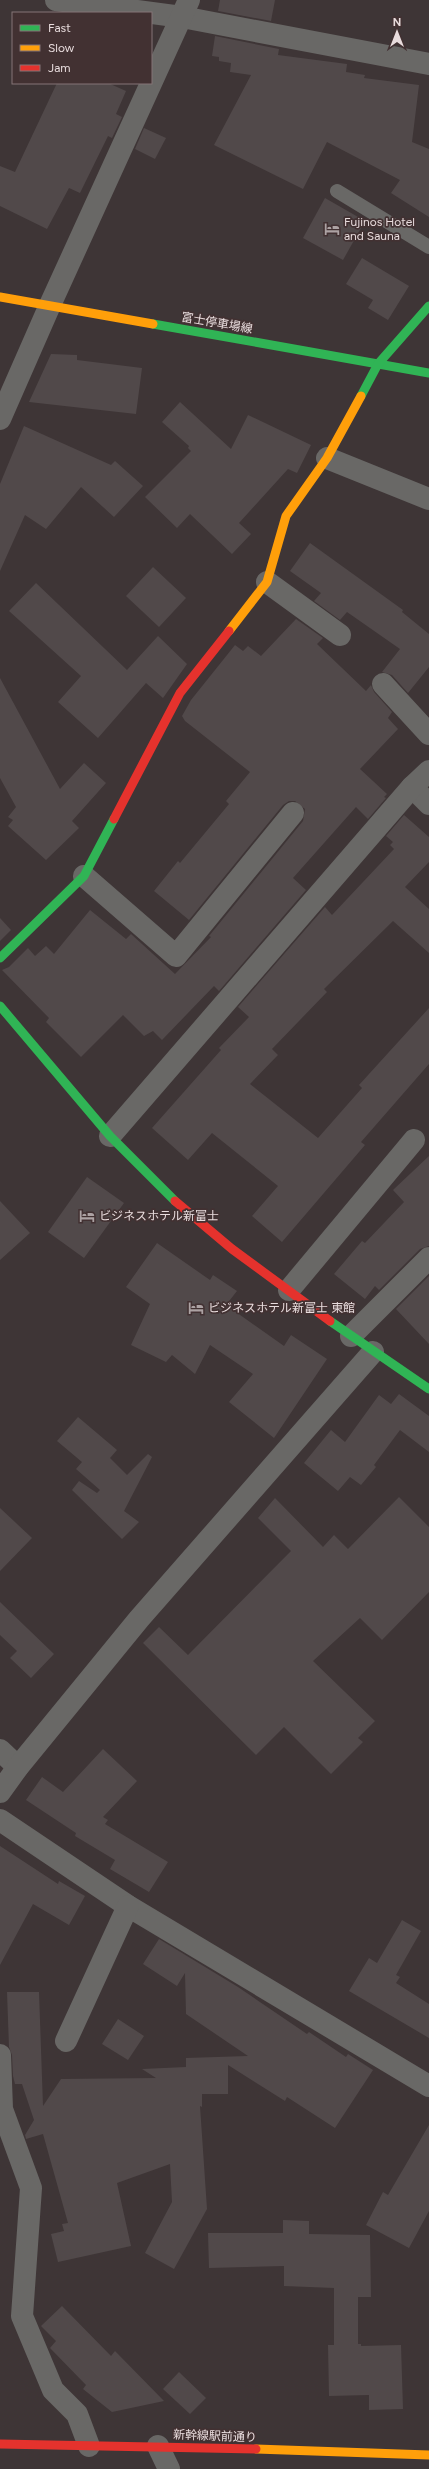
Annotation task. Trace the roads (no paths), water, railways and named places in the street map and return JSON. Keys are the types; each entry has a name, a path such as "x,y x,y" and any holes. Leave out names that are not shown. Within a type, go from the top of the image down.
{"street":[{"path":"56,0 186,8 429,64"},
{"path":"152,82 186,8"},
{"path":"0,419 50,305 151,84"},
{"name":"富士停車場線","path":"0,297 429,373"},
{"path":"0,958 84,876 180,693 267,582 286,516 327,458 378,364 429,306"},
{"path":"327,458 429,498"},
{"path":"267,582 340,635"},
{"path":"383,684 429,734"},
{"path":"110,1136 412,787 429,771"},
{"path":"412,787 429,804"},
{"path":"84,876 176,956 293,813"},
{"path":"0,1006 110,1136 161,1189 232,1249 373,1352 429,1389"},
{"path":"289,1290 414,1140"},
{"path":"351,1336 429,1258"},
{"path":"0,1792 18,1767 139,1619 373,1352"},
{"path":"0,1750 18,1767"},
{"path":"0,1820 128,1906 429,2086"},
{"path":"66,2041 128,1906"},
{"path":"0,2055 2,2109 31,2188 22,2316 53,2390 77,2414 89,2446"},
{"name":"新幹線駅前通り","path":"0,2444 158,2446 429,2455"},
{"path":"158,2446 170,2469"}],"lane":[{"path":"337,192 429,247"}],"place":[{"name":"Fujinos Hotel and Sauna","path":"332,229"},
{"name":"ビジネスホテル新富士","path":"87,1216"},
{"name":"ビジネスホテル新富士 東館","path":"196,1308"}]}
